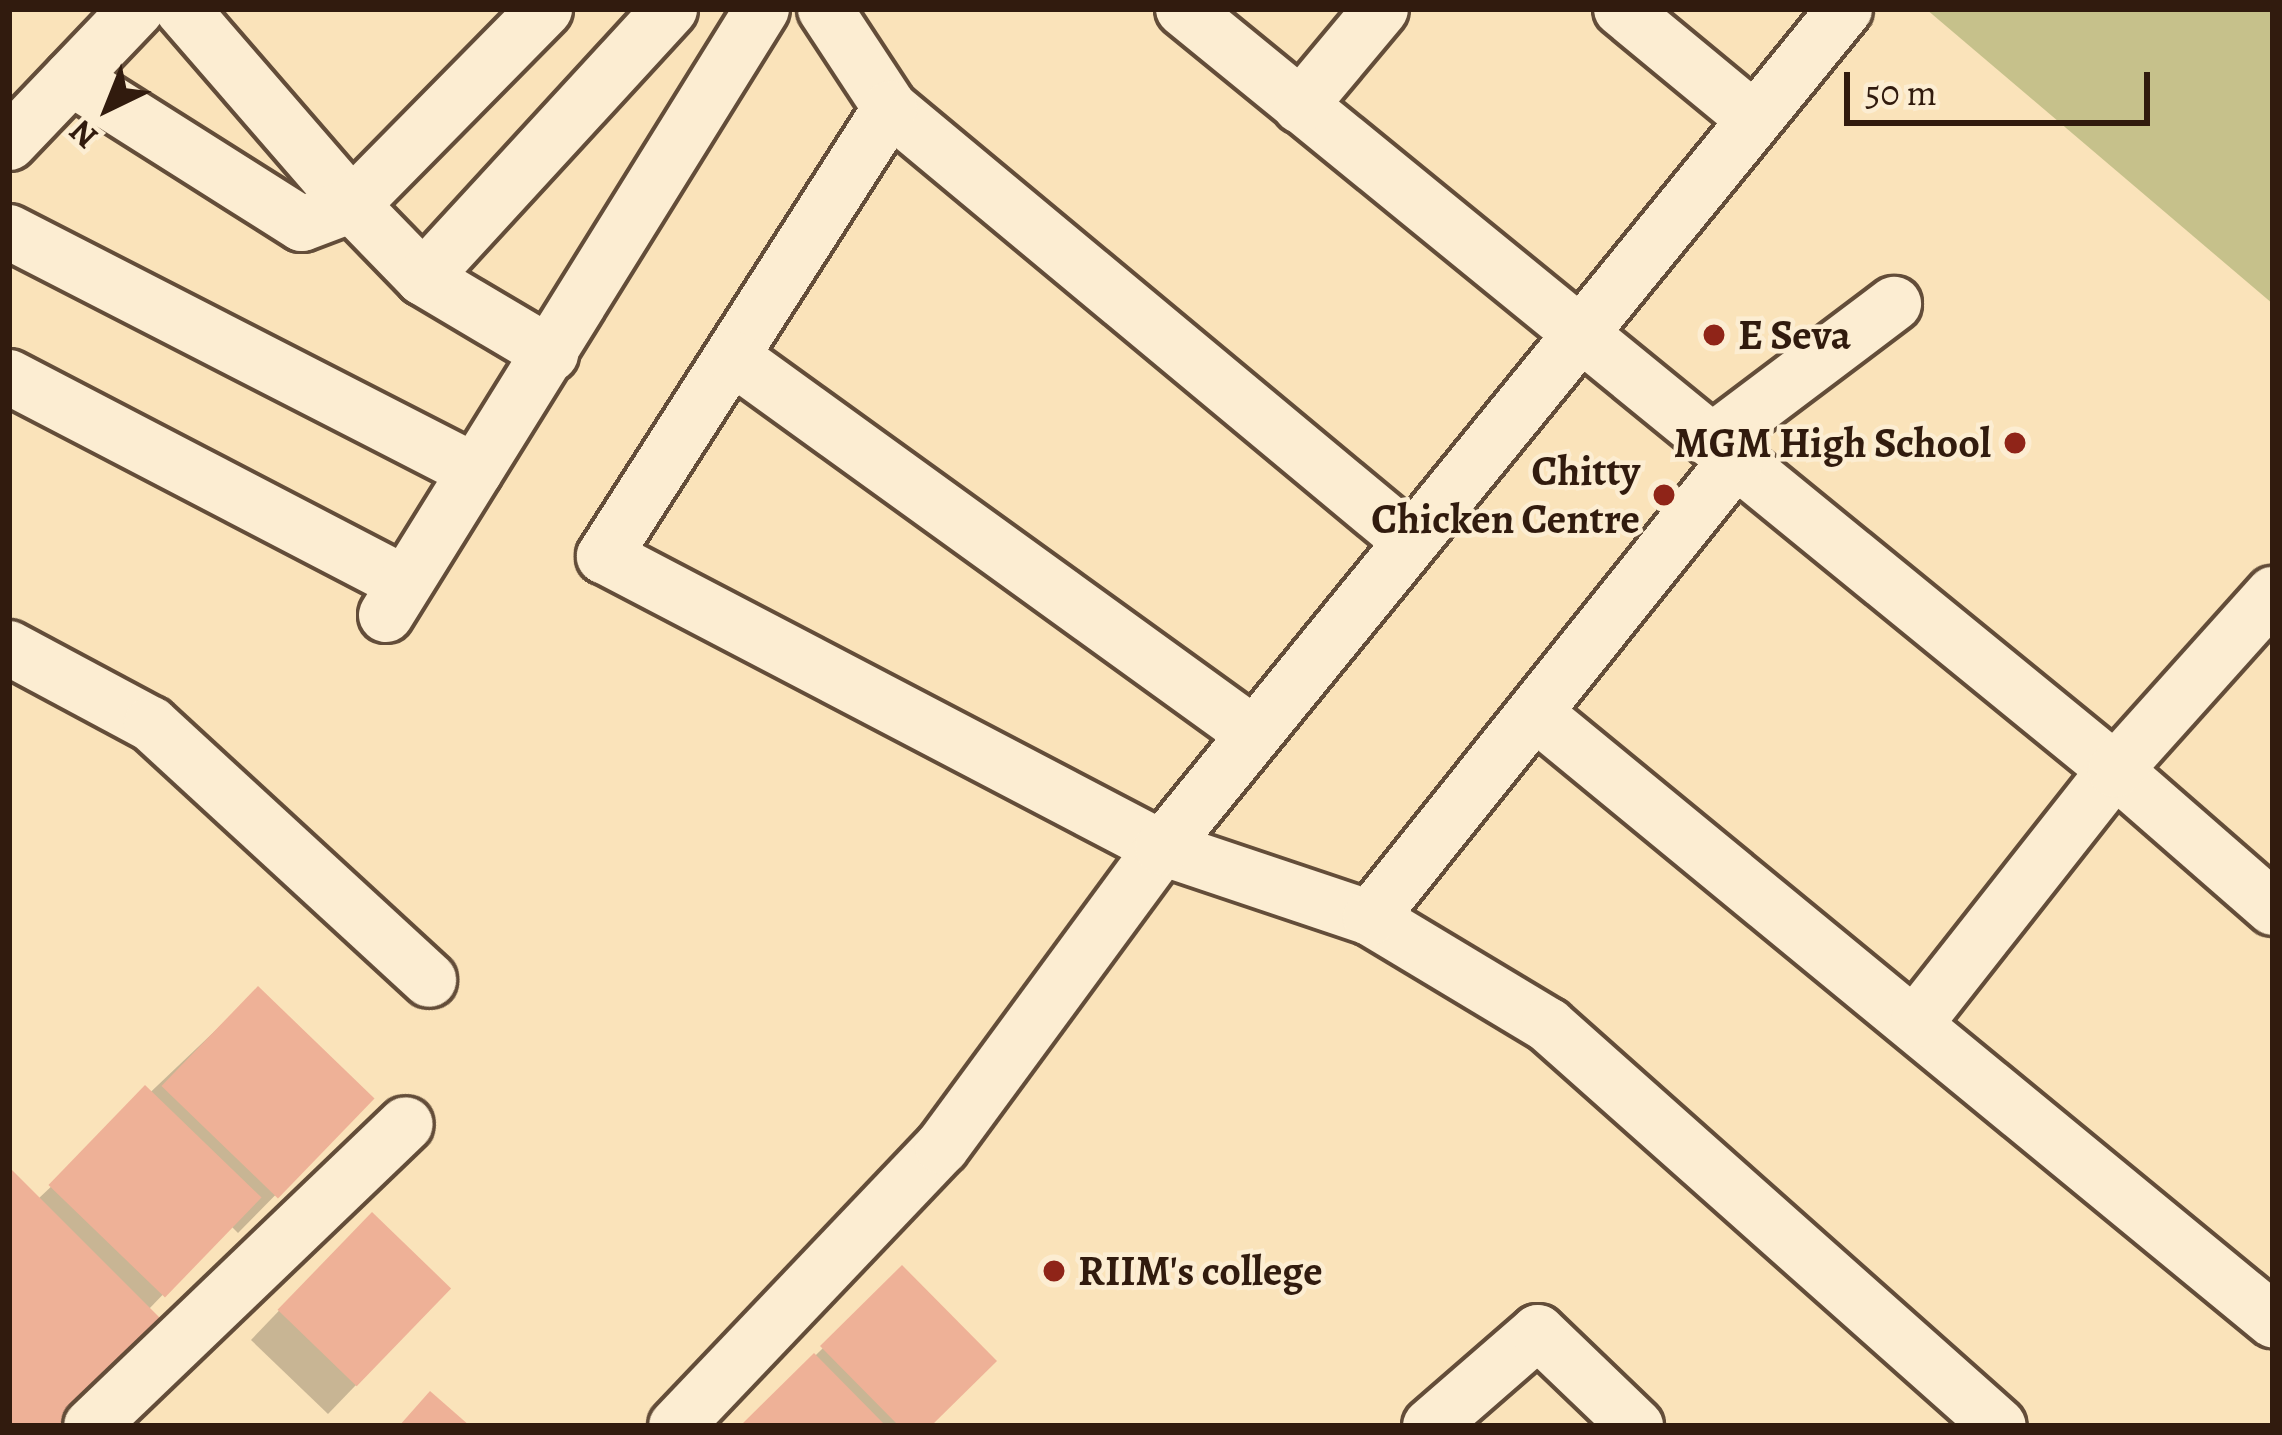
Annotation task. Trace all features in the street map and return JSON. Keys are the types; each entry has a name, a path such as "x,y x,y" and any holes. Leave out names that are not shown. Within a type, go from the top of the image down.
{"street":[{"path":"9,142 137,9"},
{"path":"182,9 352,205 423,278 551,354"},
{"path":"71,77 302,224 352,205 545,9"},
{"path":"423,278 670,9"},
{"path":"9,377 395,599 762,9"},
{"path":"825,9 890,108 1409,540"},
{"path":"1183,9 2115,770 2273,908"},
{"path":"1300,106 1381,9"},
{"path":"1621,9 1754,118"},
{"path":"676,1426 942,1147 1162,848 1575,333 1845,9"},
{"path":"890,108 604,556 1162,848 1370,918 1548,1025 2000,1426"},
{"path":"9,232 475,471"},
{"path":"1370,918 1535,713 1724,450 1894,304"},
{"path":"734,359 1254,734"},
{"path":"1918,1020 2115,770 2273,594"},
{"path":"9,648 151,724 429,980"},
{"path":"1535,713 1918,1020 2273,1320"},
{"path":"91,1426 406,1124"},
{"path":"1430,1426 1538,1332 1636,1426"}],"shaded area":[{"path":"1926,9 2273,9 2273,304"}],"building":[{"path":"258,986 375,1099 278,1199 161,1086"},
{"path":"145,1085 262,1198 165,1298 48,1185"},
{"path":"9,1167 165,1323 62,1426 9,1426"},
{"path":"372,1212 451,1288 357,1386 278,1310"},
{"path":"902,1265 997,1361 931,1426 899,1426 820,1346"},
{"path":"814,1353 886,1426 740,1426"},
{"path":"430,1391 470,1426 399,1426"}],"place":[{"name":"E Seva","path":"1714,335"},
{"name":"MGM High School","path":"2015,443"},
{"name":"Chitty Chicken Centre","path":"1664,495"},
{"name":"RIIM's college","path":"1054,1271"}]}
